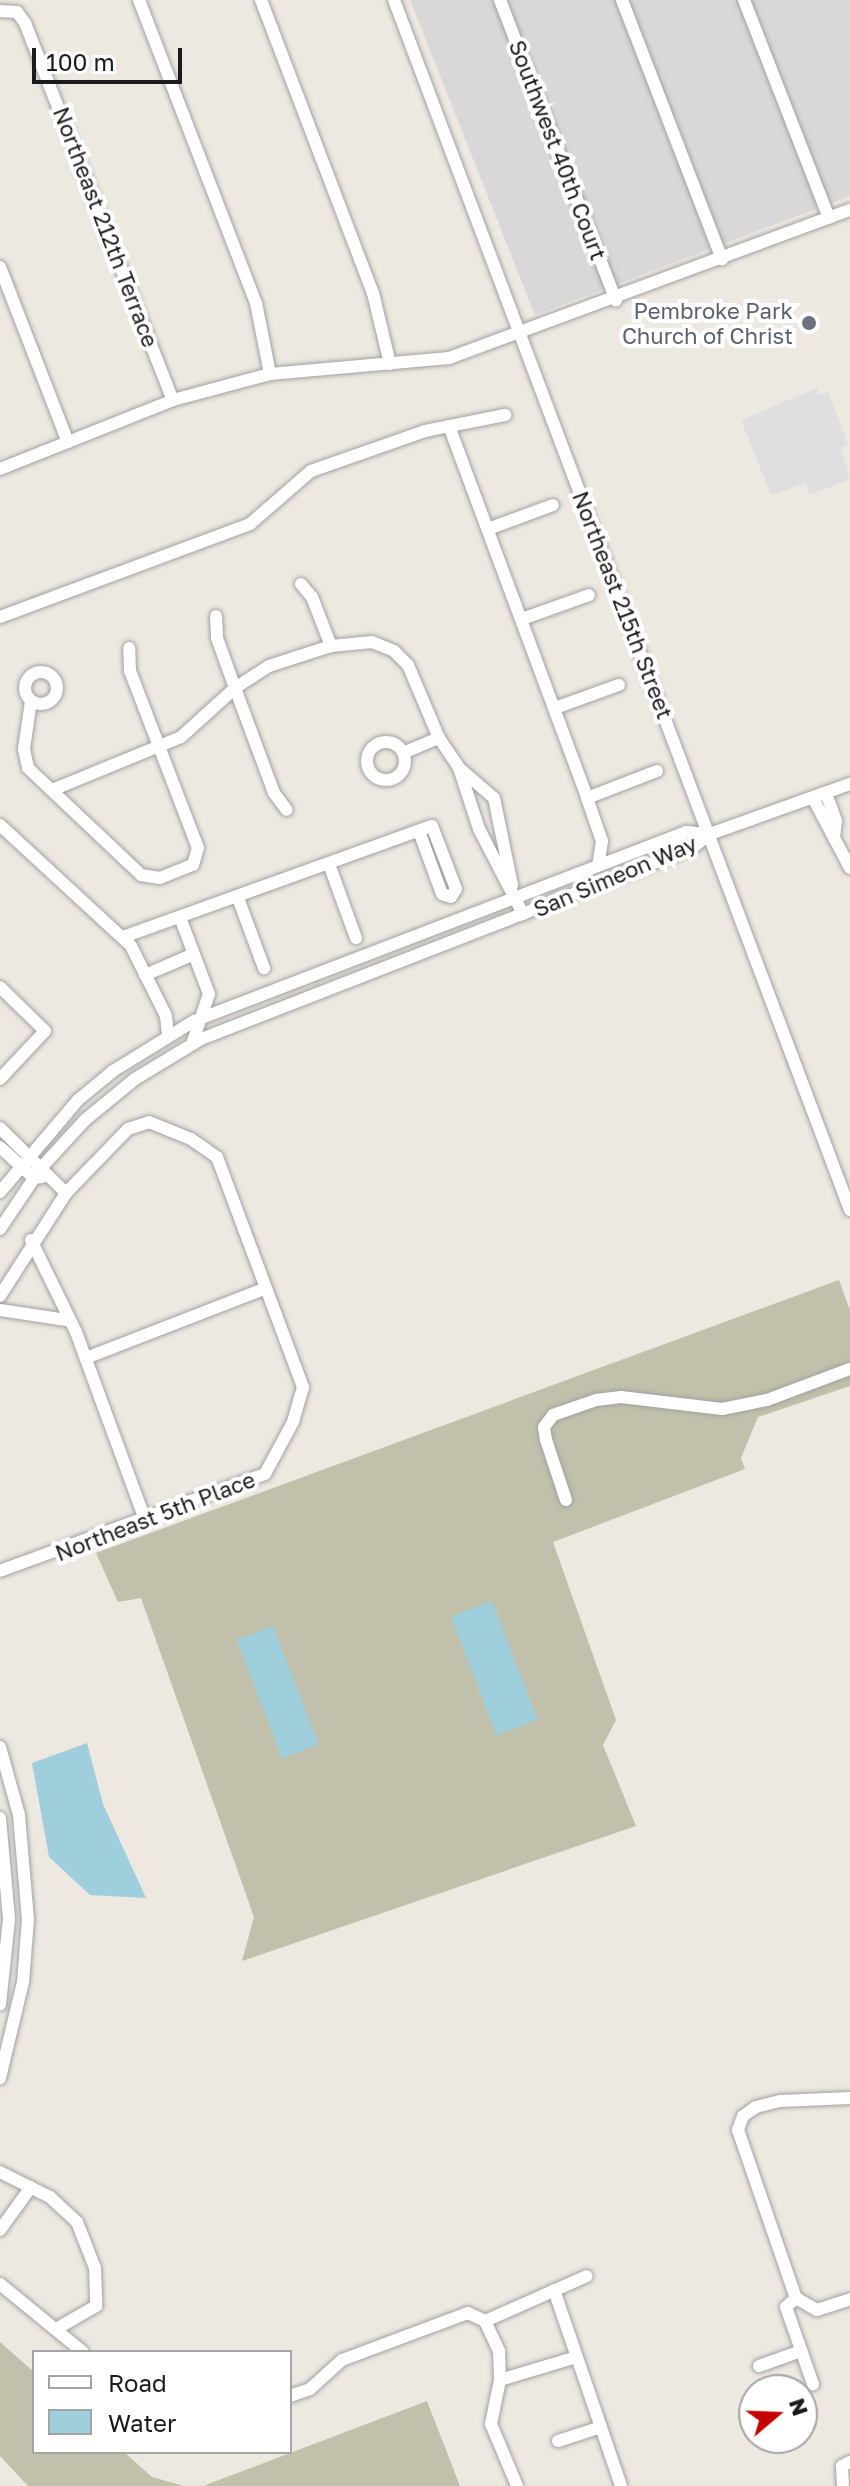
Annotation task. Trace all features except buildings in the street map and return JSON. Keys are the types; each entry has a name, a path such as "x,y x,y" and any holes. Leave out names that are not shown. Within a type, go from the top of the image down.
{"street":[{"path":"139,0 256,303 270,374"},
{"path":"261,0 373,293 390,364"},
{"name":"Northeast 215th Street","path":"394,0 850,1210"},
{"name":"Southwest 40th Court","path":"500,0 616,300"},
{"path":"622,0 722,259"},
{"path":"744,0 829,218"},
{"name":"Northeast 212th Terrace","path":"0,11 17,12 173,400"},
{"path":"0,469 173,400 270,374 449,358 522,336 850,210"},
{"path":"0,267 68,442"},
{"path":"0,617 250,524 311,471 449,426 505,415"},
{"path":"449,426 603,845 598,866"},
{"path":"488,529 553,505"},
{"path":"301,584 312,597 331,646"},
{"path":"522,619 589,595"},
{"path":"216,616 217,638 235,688 274,793 287,810"},
{"path":"52,790 181,737 235,688 269,666 331,646 372,642 394,651 408,665 439,738 459,768 479,829 514,891 523,914"},
{"path":"31,701 25,761 52,790 149,879 193,865 198,859 160,746 130,671 129,648"},
{"path":"555,708 619,685"},
{"path":"403,753 439,738"},
{"path":"459,768 494,798 502,817 514,891"},
{"path":"587,798 657,771"},
{"path":"710,834 850,784"},
{"path":"819,796 836,821 834,838 850,868"},
{"path":"0,825 129,936 149,973 166,1016 168,1035"},
{"path":"129,936 181,920 432,826 456,889 451,897 442,894 419,831"},
{"name":"San Simeon Way","path":"0,1192 78,1100 182,1027 226,1006 514,891 598,866 686,832 710,834"},
{"name":"San Simeon Way","path":"0,1229 85,1120 135,1079 194,1038 214,1033 695,847 710,834"},
{"path":"329,864 356,938"},
{"path":"238,898 264,968"},
{"path":"166,1016 194,1038 209,994 181,920"},
{"path":"149,973 194,954"},
{"path":"0,987 45,1031 0,1079"},
{"path":"209,994 226,1006"},
{"path":"0,1296 31,1240 66,1193 128,1129 149,1122 191,1139 217,1157 264,1289 86,1358"},
{"path":"0,1128 24,1160 66,1193"},
{"path":"0,1147 24,1160"},
{"path":"31,1240 86,1358 145,1520"},
{"name":"Northeast 5th Place","path":"0,1571 265,1474 293,1422 303,1387 264,1289"},
{"path":"0,1310 66,1320"},
{"path":"566,1500 544,1427 553,1415 596,1400 621,1397 722,1409 767,1400 850,1369"},
{"path":"0,1747 19,1815 28,1919 23,1982 0,2078"},
{"path":"0,1818 9,1919 0,2005"},
{"path":"850,2098 756,2107 743,2116 738,2130 796,2298 817,2310 850,2299"},
{"path":"0,2172 31,2187 77,2222 95,2268 96,2306 56,2329"},
{"path":"0,2230 31,2187"},
{"path":"485,2321 587,2276"},
{"path":"0,2284 81,2350"},
{"path":"554,2290 621,2486"},
{"path":"796,2298 786,2307 809,2374"},
{"path":"292,2395 310,2389 355,2355 468,2313 485,2321 499,2351 500,2380 491,2424 517,2486"},
{"path":"759,2366 801,2351"},
{"path":"500,2380 576,2357"},
{"path":"558,2441 601,2427"},
{"path":"843,2486 846,2464"}],"shaded area":[{"path":"410,0 850,0 850,196 535,315"},
{"path":"817,388 819,395 828,392 848,444 841,449 850,479 809,495 806,483 771,495 741,420"},
{"path":"839,1280 850,1310 850,1386 758,1417 741,1458 745,1469 553,1542 616,1720 603,1745 636,1826 242,1961 254,1917 141,1598 118,1602 96,1553"},
{"path":"0,2342 32,2370 32,2454 126,2454 152,2477 184,2486 28,2486 0,2456"},
{"path":"427,2401 460,2486 203,2486"}],"water":[{"path":"492,1601 538,1720 496,1735 451,1617"},
{"path":"273,1626 319,1745 282,1759 237,1640"},
{"path":"87,1743 103,1804 146,1898 90,1895 49,1857 32,1763"}],"place":[{"name":"Pembroke Park Church of Christ","path":"809,323"}]}
